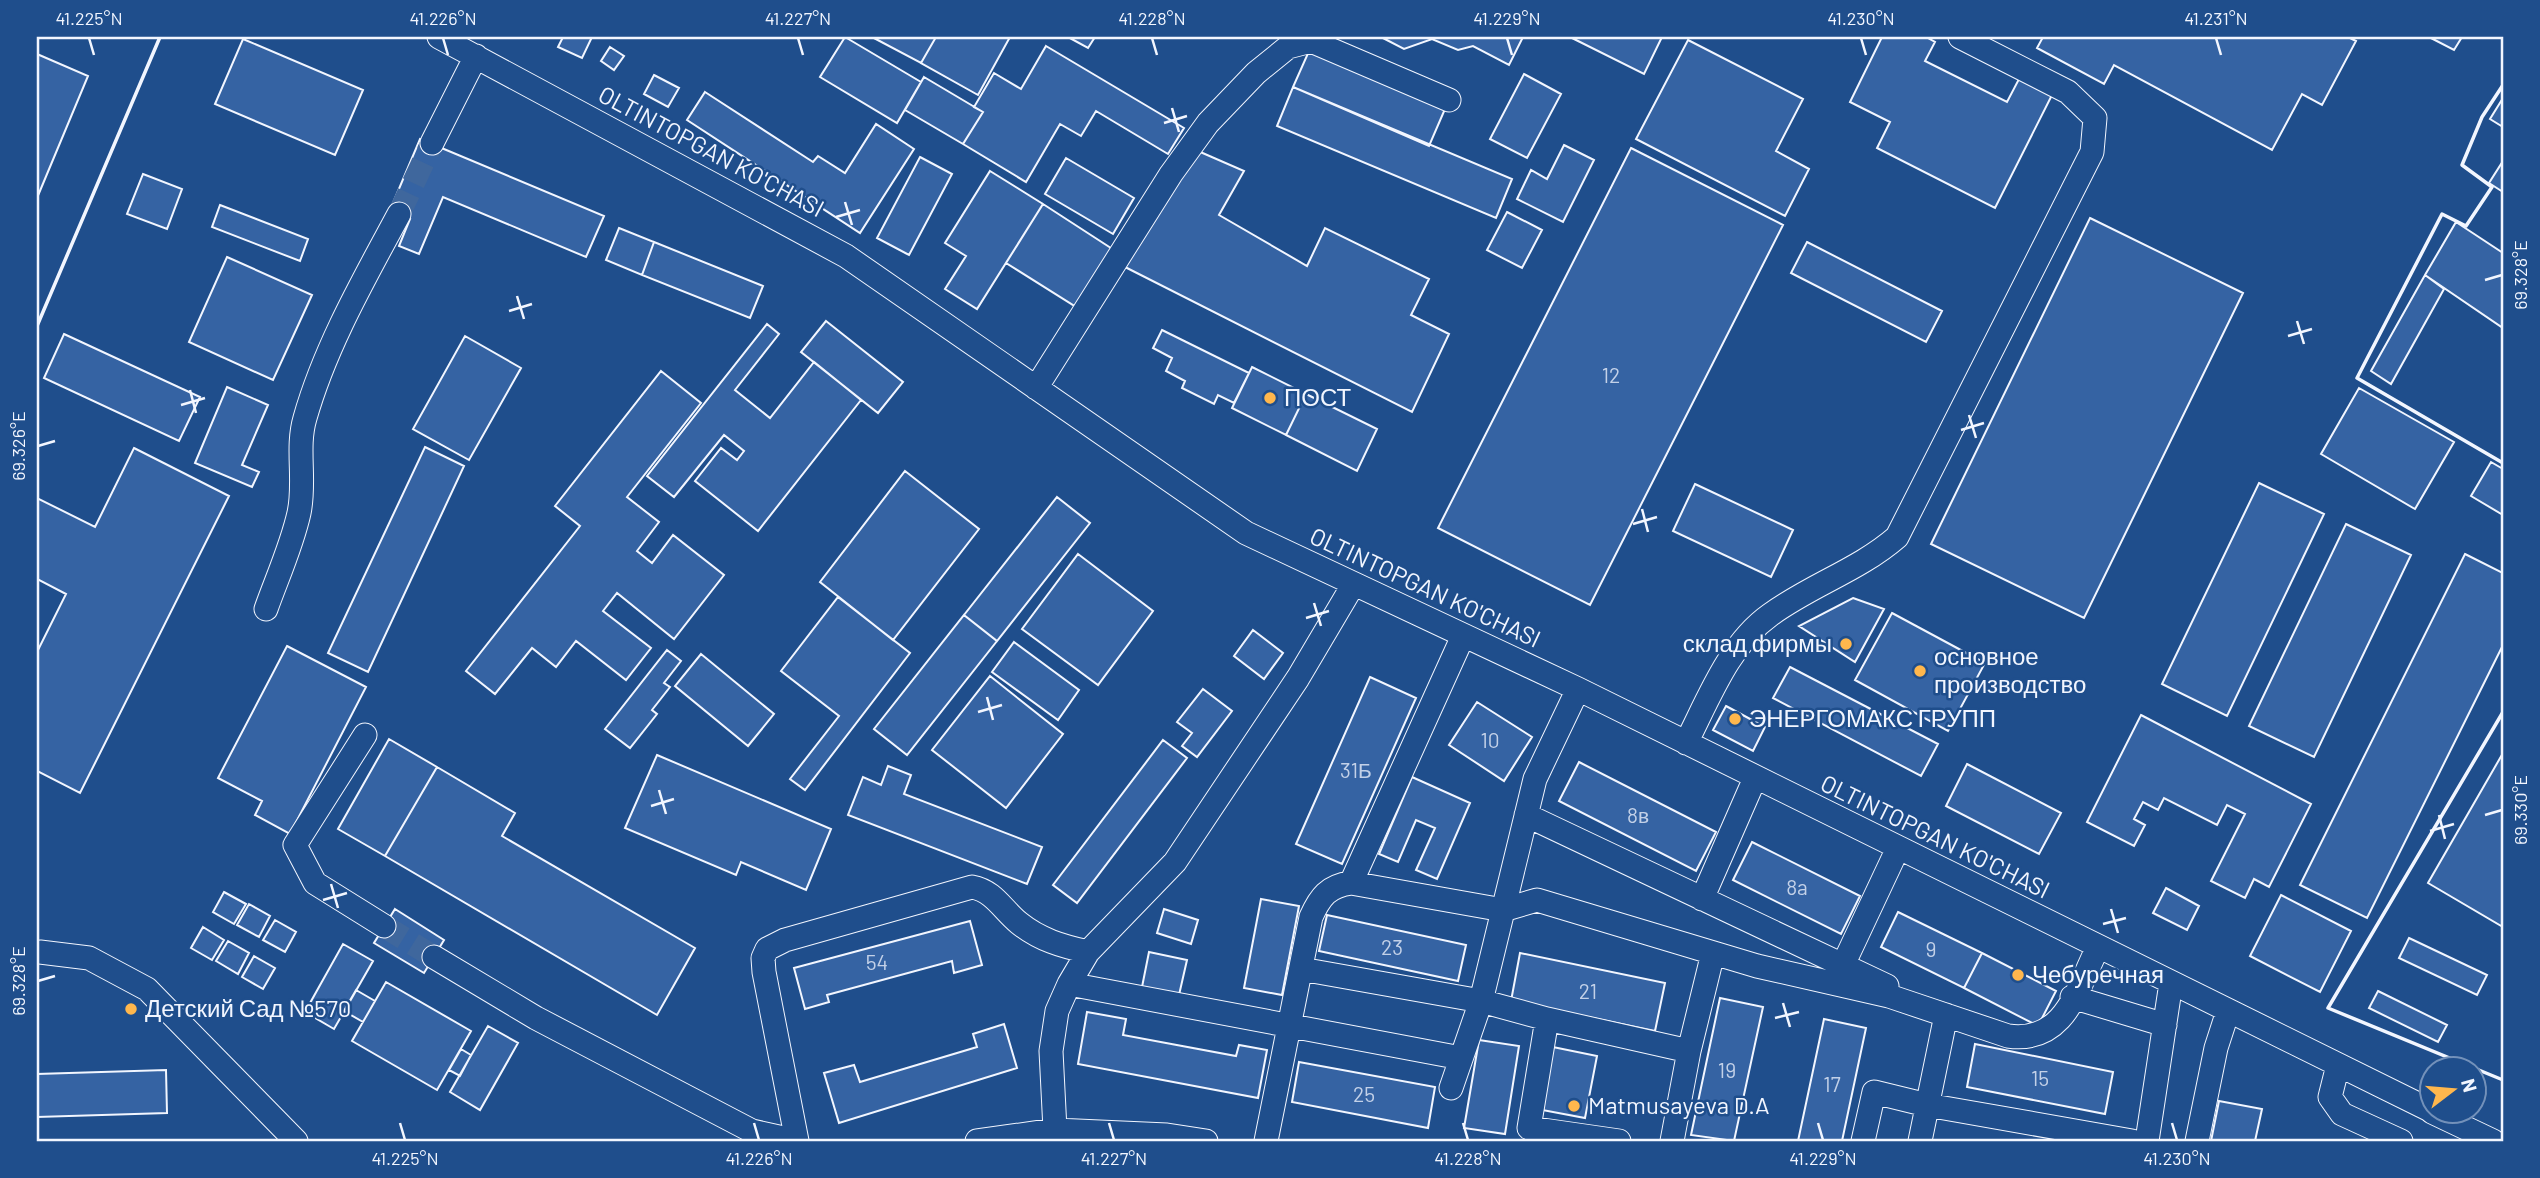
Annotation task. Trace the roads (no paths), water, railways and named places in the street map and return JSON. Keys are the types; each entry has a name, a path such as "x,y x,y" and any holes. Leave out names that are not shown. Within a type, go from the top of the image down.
{"street":[{"name":"OLTINTOPGAN KO'CHASI","path":"439,37 846,256 1246,533 1578,690 2418,1104"},
{"path":"1686,743 1724,670 1746,639 1768,617 1809,590 1871,559 1897,537 2092,152 2095,118 2068,92 1960,37"},
{"path":"1036,388 1171,174 1200,133 1256,73 1288,47 1311,41 1449,100"},
{"path":"432,143 476,56"},
{"path":"266,609 299,513 303,459 300,437 305,417 321,373 399,214"},
{"path":"1056,1136 1051,1051 1057,1011 1069,984 1088,952 1175,862 1298,678 1353,585"},
{"path":"1351,883 1463,636"},
{"path":"1451,1088 1481,1001 1535,779 1578,690"},
{"path":"365,736 295,845 315,883 384,926"},
{"path":"1702,899 1755,778"},
{"path":"1526,815 1888,987 1889,996"},
{"path":"1843,965 1898,848"},
{"path":"1266,1141 1311,917 1320,898 1334,885 1351,883 1503,910 1537,900 1713,953 1889,996 2027,1038 2044,1034 2059,1022 2098,947"},
{"path":"434,957 536,1018 752,1131 797,1141 764,972 763,958 767,949 785,940 972,887 984,889 1018,922 1051,944 1088,952"},
{"path":"40,952 89,958 147,989 296,1141"},
{"path":"1672,1141 1689,1051 1713,953"},
{"path":"1301,969 1481,1001 1689,1051"},
{"path":"2147,1141 2171,983"},
{"path":"1069,984 1461,1058"},
{"path":"2073,997 2165,1026"},
{"path":"2197,1141 2216,1048 2228,1011"},
{"path":"1920,1141 1946,1015"},
{"path":"1547,1019 1529,1128 1619,1141"},
{"path":"2338,1065 2330,1097 2342,1114 2400,1141"},
{"path":"1863,1141 1874,1092 1927,1105 2132,1141"},
{"name":"OLTINTOPGAN KO'CHASI","path":"2462,1126 2493,1141"},
{"path":"977,1141 1056,1136 1167,1135 1206,1141"}],"tunnel":[{"path":"399,214 432,143"},
{"path":"384,926 434,957"}],"place":[{"name":"ПОСТ","path":"1270,398"},
{"name":"склад фирмы","path":"1846,644"},
{"name":"основное производство","path":"1920,671"},
{"name":"ЭНЕРГОМАКС ГРУПП","path":"1735,719"},
{"name":"Чебуречная","path":"2018,975"},
{"name":"Детский Сад №570","path":"131,1009"},
{"name":"Matmusayeva D.A","path":"1574,1106"}]}
